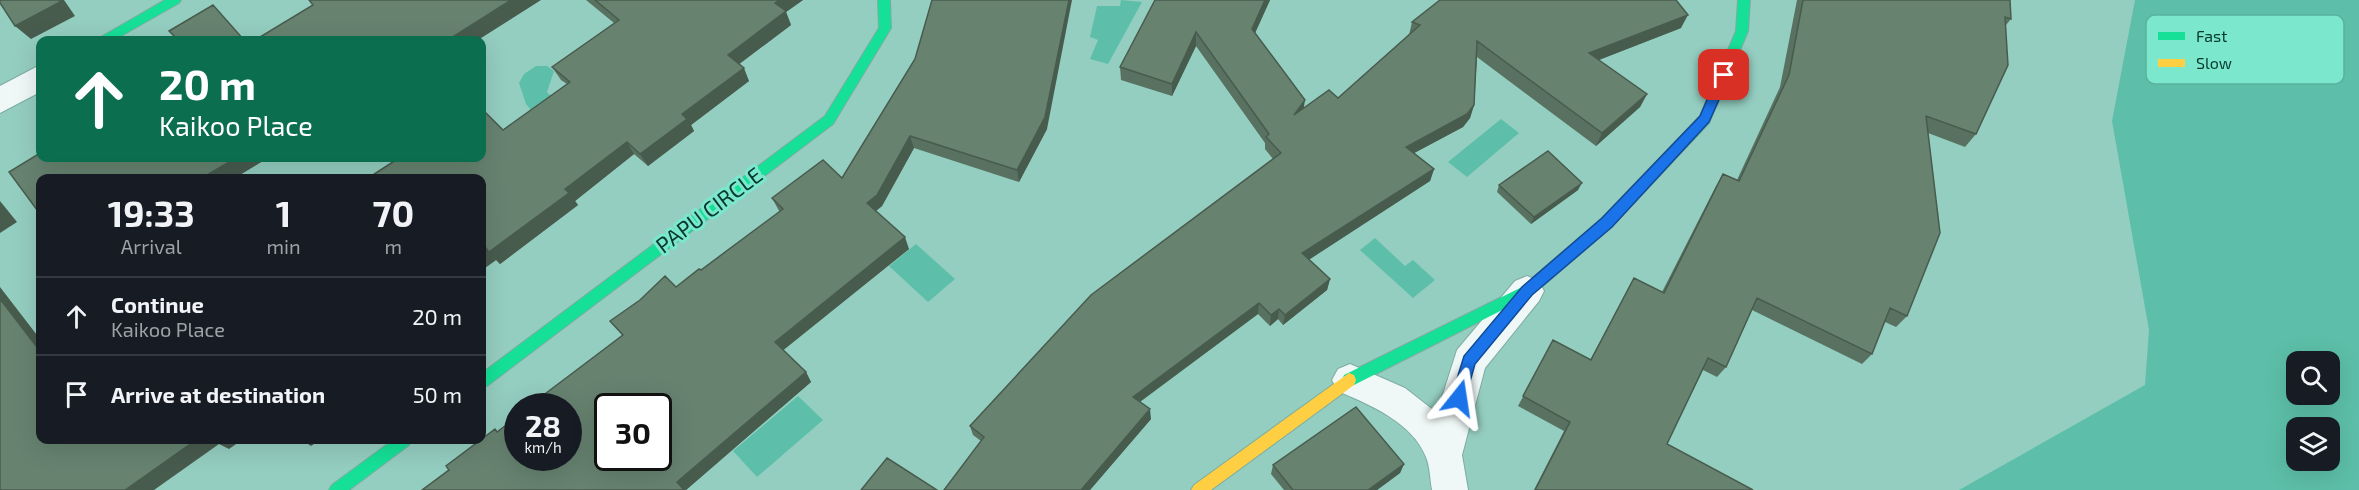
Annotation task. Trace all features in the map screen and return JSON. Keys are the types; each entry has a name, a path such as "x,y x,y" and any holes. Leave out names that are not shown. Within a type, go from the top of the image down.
{"street":[{"path":"112,36 175,0"},
{"name":"PAPU CIRCLE","path":"486,378 829,120 885,28 884,0"},
{"path":"1444,454 1469,361 1527,291 1607,222 1705,119 1742,32 1744,0"},
{"path":"0,101 36,80"},
{"path":"1199,490 1293,418 1350,380 1527,291"},
{"path":"1350,380 1375,390 1423,418 1444,454 1450,490"},
{"path":"337,490 399,444"}],"shaded area":[{"path":"1121,0 1142,2 1108,64 1090,59 1098,40 1090,37 1097,6 1120,6"},
{"path":"2135,0 2359,0 2359,490 1959,490 2145,385 2149,330 2112,121"},
{"path":"536,66 547,66 554,71 547,92 553,98 534,114 526,104 519,83 524,74"},
{"path":"1501,119 1519,133 1467,177 1448,162"},
{"path":"1375,238 1405,266 1413,260 1435,280 1413,298 1360,250"},
{"path":"916,244 955,279 928,302 889,266"},
{"path":"798,396 823,420 757,477 733,451"}],"building":[{"path":"0,0 59,0 60,2 15,26"},
{"path":"309,0 511,0 454,36 262,36 313,5"},
{"path":"595,0 780,0 775,3 786,11 728,55 744,68 682,114 687,119 640,154 627,142 565,189 569,193 489,252 486,248 486,174 374,174 393,162 486,162 486,113 503,130 570,82 552,67 619,20"},
{"path":"932,0 1069,0 1045,117 1017,170 910,136 877,195 867,203 905,237 775,342 806,372 677,482 684,490 422,490 449,470 446,466 475,444 486,444 486,436 495,429 497,432 504,427 504,471 582,471 582,393 546,393 623,335 610,321 640,300 665,276 676,287 783,209 772,198 823,160 842,178 915,59"},
{"path":"1155,0 1265,0 1252,29 1305,100 1294,115 1329,90 1338,98 1420,25 1412,22 1440,0 1676,0 1688,15 1589,53 1647,94 1602,133 1477,41 1474,105 1467,114 1406,147 1434,169 1302,253 1330,279 1285,315 1279,309 1271,315 1259,303 1133,397 1150,409 1081,490 944,490 984,437 970,426 1091,295 1281,153 1266,137 1269,134 1196,32 1172,84 1120,67"},
{"path":"1803,0 2010,0 2011,19 2005,17 2008,65 1976,134 1926,116 1940,233 1907,316 1890,308 1872,354 1757,298 1726,367 1708,358 1667,444 1753,490 1535,490 1570,422 1523,396 1553,340 1591,360 1634,278 1664,293 1723,174 1739,181 1789,75"},
{"path":"213,5 240,36 174,36 169,31"},
{"path":"1548,151 1582,183 1534,217 1499,185"},
{"path":"36,155 36,162 229,162 209,174 36,174 36,209 9,172"},
{"path":"0,299 36,346 36,444 190,444 125,490 0,490"},
{"path":"1356,407 1404,464 1368,490 1293,490 1273,465"},
{"path":"887,458 937,490 861,490"}],"traffic: fast":[{"path":"112,36 175,0"},
{"path":"486,378 829,120 885,28 884,0"},
{"path":"1349,380 1527,291 1607,222 1705,119 1742,31 1744,0"},
{"path":"337,490 399,444"}],"traffic: slow":[{"path":"1199,490 1349,380"}],"route":[{"path":"1459,398 1469,361 1527,291 1607,222 1705,119 1724,75"}]}
